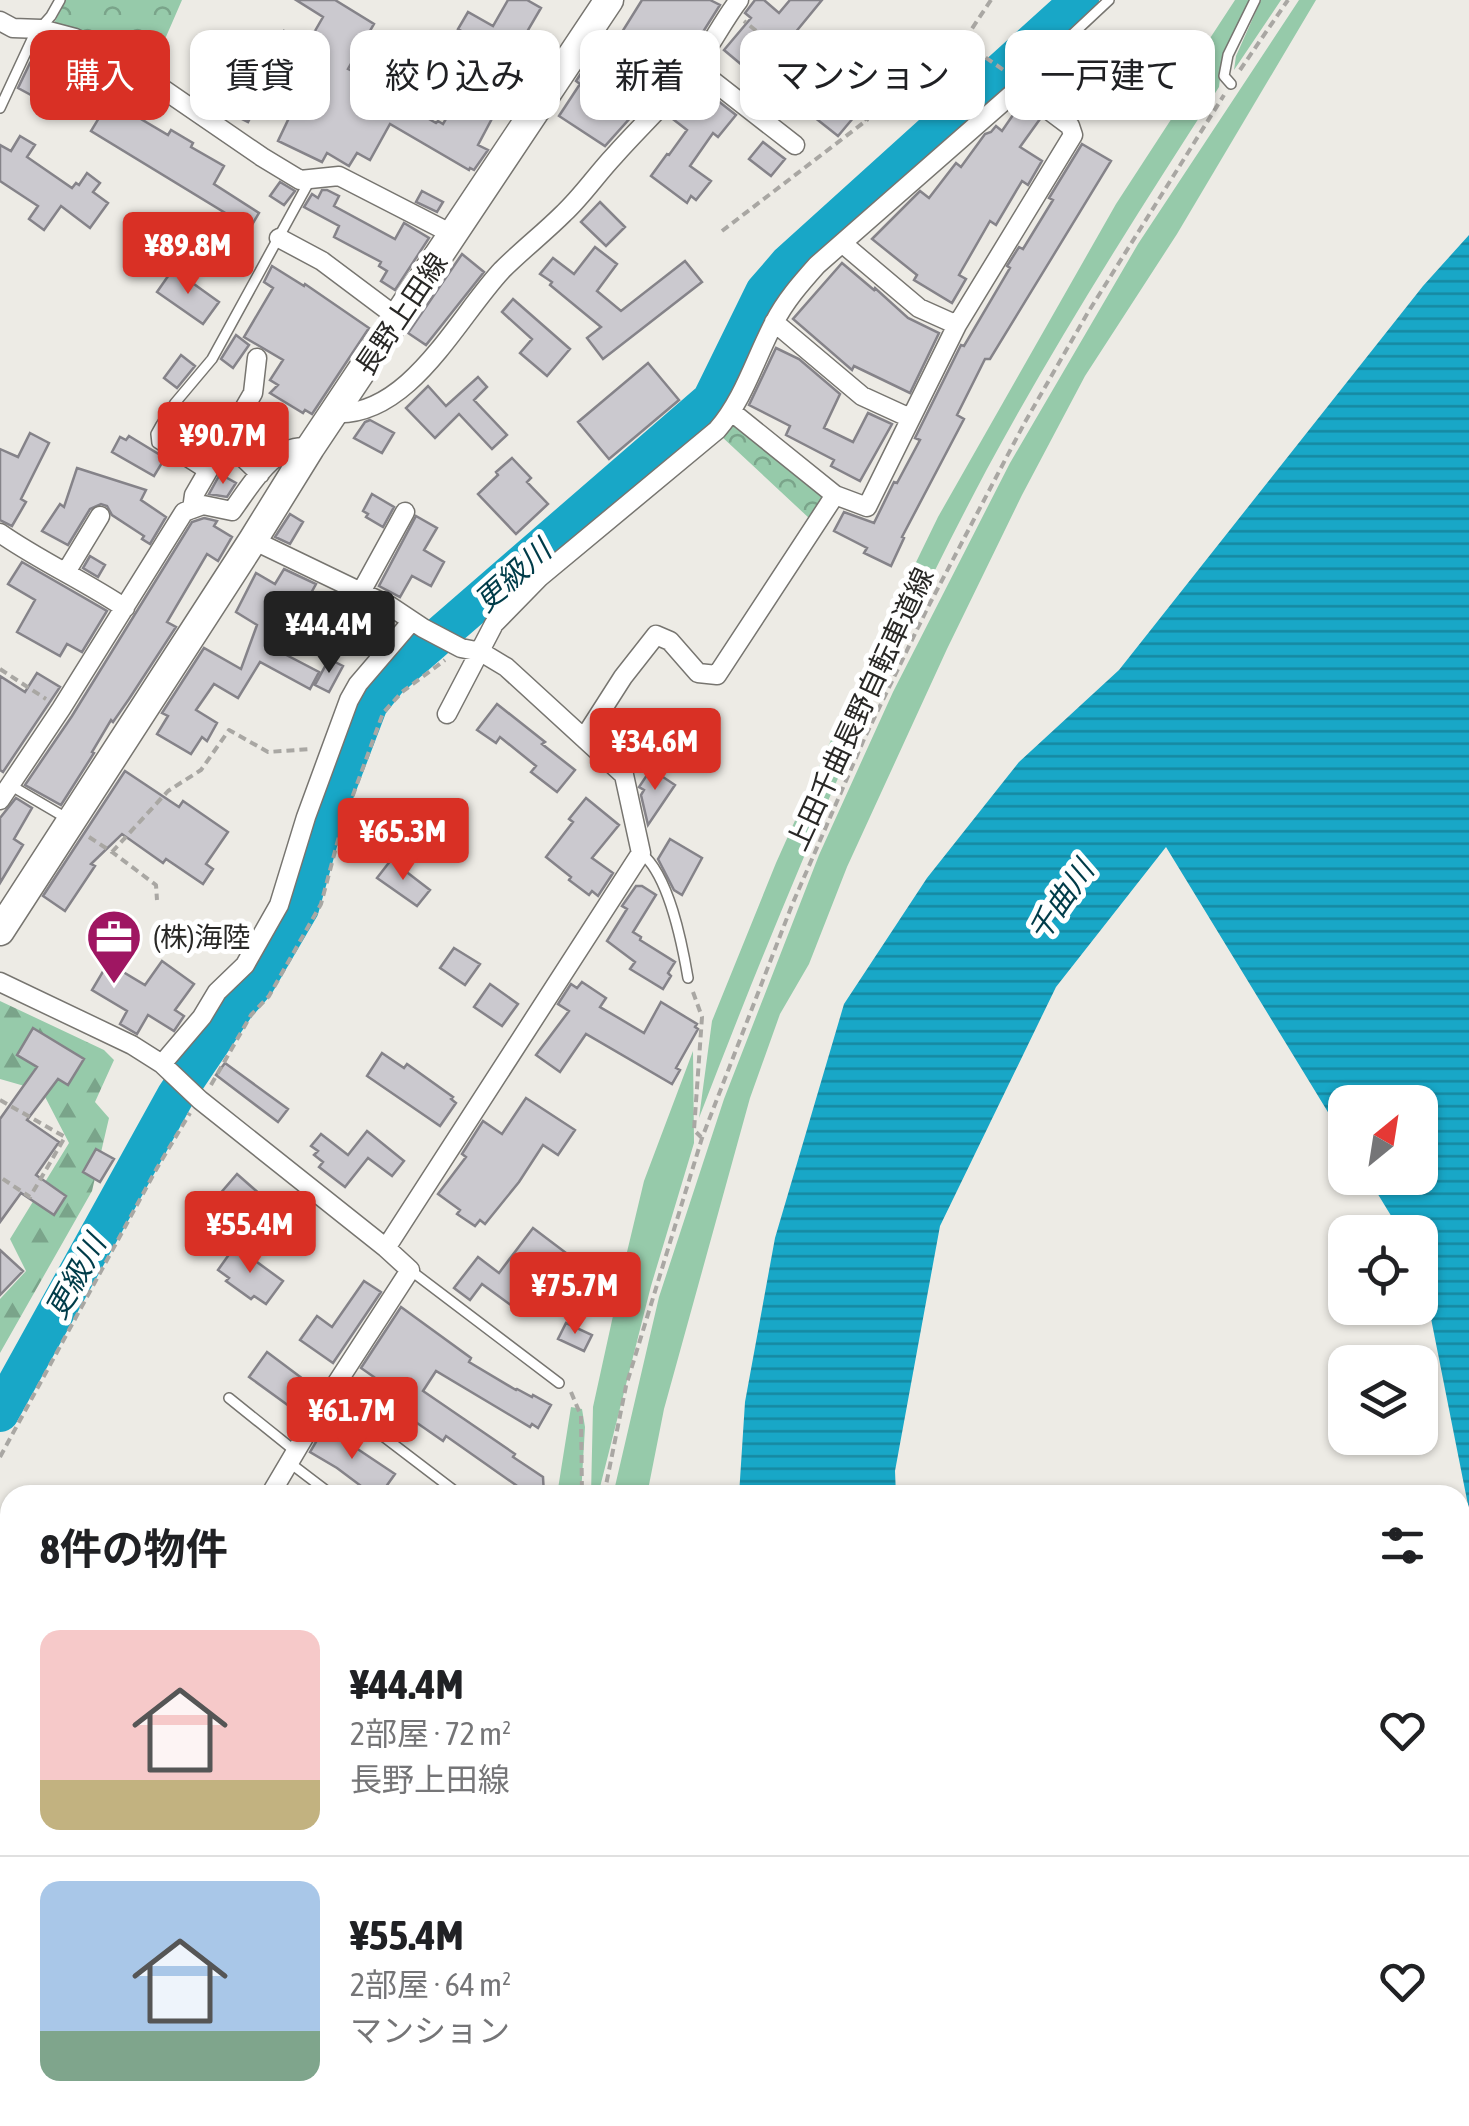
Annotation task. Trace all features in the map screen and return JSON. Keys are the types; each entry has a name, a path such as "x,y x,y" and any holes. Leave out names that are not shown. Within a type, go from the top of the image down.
{"main road":[{"name":"長野上田線","path":"0,931 310,448 609,0"}],"street":[{"path":"717,30 734,1"},
{"path":"0,22 75,38 115,56 300,180 340,176 454,235"},
{"path":"720,86 795,146"},
{"path":"447,714 494,624 540,577 717,430 732,412 774,322 817,265 1005,99"},
{"path":"334,413 370,409 406,384 502,271 567,211 648,120"},
{"path":"732,412 836,496 867,507 957,324 1074,136 1063,120"},
{"path":"279,238 322,261 398,318"},
{"path":"842,243 920,308 957,324"},
{"path":"774,322 862,396 910,418"},
{"path":"192,508 194,496 253,394 256,358"},
{"path":"226,441 260,474"},
{"path":"3,788 61,708 184,512 203,504 232,511 260,474 285,450 310,448"},
{"path":"584,738 656,635 670,641 698,672 717,675 836,496"},
{"path":"361,592 404,512"},
{"path":"66,572 100,516"},
{"path":"0,533 125,608"},
{"path":"253,540 506,668 624,774 641,853 386,1248"},
{"path":"164,1066 217,992 245,964 278,905 306,816 358,684 417,625"},
{"path":"0,982 132,1045 164,1066 410,1270 276,1485"}],"lane":[{"path":"0,108 34,35 60,0"},
{"path":"1078,30 1109,0"},
{"path":"1231,84 1224,76 1228,54 1255,0"},
{"path":"206,474 157,442 156,434 175,403 212,359 310,180"},
{"path":"3,788 69,822"},
{"path":"641,853 652,862 661,880 682,942 688,978"},
{"path":"410,1270 559,1382"},
{"path":"330,1395 447,1485"},
{"path":"228,1398 322,1485"}],"path":[{"path":"992,0 963,42 1005,73"},
{"name":"上田千曲長野自転車道線","path":"606,1485 626,1386 702,1138 792,904 866,738 927,609 1025,422 1087,314 1288,0"},
{"path":"722,230 867,120 739,16 734,1"},
{"path":"0,1457 157,1168 198,1098 214,1081 251,1015 269,996 321,904 342,825 383,713 402,692 460,647"},
{"path":"0,670 61,708"},
{"path":"112,852 168,791 200,770 229,730 268,752 332,748"},
{"path":"69,822 156,885 156,900"},
{"path":"688,978 702,1016 694,1130 702,1138"},
{"path":"0,1100 65,1137 30,1197 0,1177"},
{"path":"559,1382 573,1394 581,1416 582,1485"}],"green space":[{"path":"66,0 182,0 169,30 78,30 54,23"},
{"path":"1235,0 1250,0 1222,62 1215,93 1215,31"},
{"path":"1261,0 1281,0 1234,70 1236,56"},
{"path":"1299,0 1316,0 1177,234 1085,376 947,649 847,867 809,964 780,1014 750,1098 664,1409 649,1485 615,1485 659,1297 724,1099 819,855 893,692 1010,463 1138,244"},
{"path":"1171,120 1198,120 1042,372 946,548 798,871 699,1118 712,1021 776,863 849,700 938,517 1116,204"},
{"path":"738,426 822,495 810,519 721,436"},
{"path":"0,1001 104,1050 114,1060 95,1102 109,1118 92,1191 0,1353 0,1299 26,1271 10,1239 69,1143 42,1091 0,1079"},
{"path":"693,1051 694,1143 651,1286 601,1485 591,1485 593,1407 644,1181"},
{"path":"571,1407 582,1409 585,1427 582,1485 559,1485"}],"water":[{"name":"千曲川","path":"1469,235 1469,1485 1464,1485 1432,1325 1438,1325 1438,1215 1391,1215 1378,1195 1438,1195 1438,1085 1328,1085 1328,1112 1166,847 1056,987 940,1226 896,1485 740,1485 745,1402 775,1238 844,1004 927,878 1019,762 1119,670 1423,286"}],"building":[{"path":"296,0 335,0 374,24 371,30 350,30 350,120 431,120 443,124 445,120 491,120 478,145 488,150 474,170 390,124 370,160 357,153 349,166 327,153 322,162 278,141 288,120 330,120 330,30 316,30 323,17"},
{"path":"508,0 527,0 541,8 528,30 458,29 468,12 493,26"},
{"path":"642,0 710,0 720,5 704,30 623,30"},
{"path":"755,0 764,0 779,13 790,0 822,0 797,30 741,30 751,18 745,13"},
{"path":"740,31 740,63 724,50"},
{"path":"30,63 30,94 18,88"},
{"path":"580,84 580,120 628,120 605,146 560,114"},
{"path":"720,102 736,115 718,137 713,133 690,166 711,181 696,200 691,196 687,203 651,176 687,130 674,120 720,120"},
{"path":"98,120 143,120 168,135 171,130 224,166 214,184 259,213 250,228 91,131"},
{"path":"818,120 851,120 838,136"},
{"path":"1010,120 1039,120 1020,147 1042,161 1028,185 1022,181 996,225 990,221 959,275 966,279 952,303 914,280 917,275 872,239 920,191 929,198 956,163 961,167 985,134 996,126 1002,131"},
{"path":"20,136 35,145 27,157 72,188 87,173 100,183 93,192 108,203 90,228 61,206 44,230 29,219 38,206 0,181 0,145 11,151"},
{"path":"763,142 785,159 771,176 749,159"},
{"path":"1082,144 1111,161 990,359 985,359 957,415 964,419 902,537 891,566 864,553 867,548 834,531 844,512 874,523 920,440 915,438 961,345 964,346 1019,247 1023,249 1053,200 1049,198"},
{"path":"280,182 295,191 284,205 270,196"},
{"path":"322,190 339,196 334,206 395,239 404,223 429,238 395,290 381,281 387,271 379,266 381,262 334,237 339,226 304,207 312,194 318,198"},
{"path":"422,191 443,202 437,212 416,202"},
{"path":"600,202 625,227 606,246 581,222"},
{"path":"595,247 617,264 597,291 621,311 685,261 702,282 603,359 587,338 601,327 540,274 553,258 574,274"},
{"path":"462,254 484,272 426,345 408,333"},
{"path":"842,263 908,318 939,333 910,393 854,366 852,370 793,319"},
{"path":"272,266 369,328 312,414 305,410 303,413 270,393 278,385 270,380 283,360 244,337 273,288 264,282"},
{"path":"173,269 219,302 203,324 157,292"},
{"path":"513,299 570,349 547,376 520,353 532,339 502,312"},
{"path":"236,335 249,345 233,368 221,359"},
{"path":"776,348 799,359 840,394 824,428 853,442 868,413 892,424 860,481 831,466 834,460 786,435 790,426 749,405"},
{"path":"181,355 195,366 177,388 164,378"},
{"path":"648,363 679,400 609,459 578,422"},
{"path":"478,377 487,387 474,400 507,435 492,449 459,414 435,438 406,408 428,386 446,406"},
{"path":"183,406 218,429 208,446 185,435 177,446 165,438"},
{"path":"252,420 276,442 259,456 241,438"},
{"path":"370,420 394,433 382,453 354,438"},
{"path":"30,433 49,443 21,499 26,502 12,526 0,520 0,449 18,457"},
{"path":"129,436 165,458 154,476 112,452 120,437 126,440"},
{"path":"512,458 548,504 516,534 478,494"},
{"path":"77,468 146,490 141,500 166,517 150,544 101,504 90,509 68,545 42,531 60,504 64,507"},
{"path":"220,474 236,483 227,497 209,494"},
{"path":"372,494 394,507 383,527 363,511"},
{"path":"290,514 303,522 290,544 275,537"},
{"path":"416,516 437,528 424,550 444,562 431,586 412,576 400,597 379,586"},
{"path":"204,518 217,521 214,526 232,537 218,561 207,554 167,622 176,627 111,720 61,805 25,785 192,522"},
{"path":"90,556 105,565 98,577 83,568"},
{"path":"22,562 107,611 82,652 67,644 60,656 17,632 35,600 8,584"},
{"path":"284,569 316,584 275,649 319,672 310,689 260,662 238,698 214,684 196,710 217,723 207,741 202,737 191,754 157,734 168,716 162,713 204,648 241,669 257,625 236,612 256,573 275,584"},
{"path":"329,659 343,666 329,692 315,685"},
{"path":"37,673 60,687 3,772 0,676 25,692"},
{"path":"497,704 575,770 557,792 531,772 536,766 500,737 496,743 477,730"},
{"path":"651,769 675,785 648,825 641,795 644,790 639,787"},
{"path":"125,771 179,807 183,801 228,832 206,864 213,869 203,884 166,859 163,863 122,834 91,864 95,866 65,911 43,896"},
{"path":"16,798 32,808 14,839 23,845 0,883 0,818"},
{"path":"586,798 619,825 592,858 613,873 598,896 592,891 589,895 569,880 571,877 546,857"},
{"path":"670,839 702,858 682,895 674,890 658,859"},
{"path":"391,860 430,890 417,906 377,878"},
{"path":"636,886 656,895 633,932 675,962 663,989 630,969 635,962 607,941 627,909 622,906"},
{"path":"454,948 480,964 465,985 440,968"},
{"path":"162,961 194,984 175,1010 184,1016 174,1031 148,1015 137,1034 120,1024 127,1011 92,990 108,963 145,985"},
{"path":"582,982 606,998 600,1007 644,1033 661,1002 697,1024 672,1084 586,1034 560,1072 536,1055 569,1011 558,1004 571,984 577,988"},
{"path":"490,984 518,1004 502,1026 474,1007"},
{"path":"33,1028 84,1059 68,1085 58,1079 27,1120 59,1142 36,1175 66,1196 54,1215 21,1193 0,1222 0,1119 37,1067 17,1055"},
{"path":"382,1053 404,1068 407,1064 453,1097 456,1103 440,1126 367,1076"},
{"path":"225,1063 288,1109 278,1122 216,1075"},
{"path":"526,1098 575,1130 558,1155 543,1145 485,1224 480,1220 475,1226 438,1194 466,1157 462,1154 483,1121 502,1134"},
{"path":"367,1131 404,1161 392,1176 368,1158 345,1187 319,1167 323,1162 311,1146 321,1134 348,1155"},
{"path":"96,1149 114,1159 100,1182 83,1172"},
{"path":"237,1174 262,1196 244,1218 219,1195"},
{"path":"533,1228 582,1265 573,1280 552,1266 519,1311 482,1284 470,1300 454,1288 478,1257 499,1273"},
{"path":"235,1246 283,1281 266,1304 254,1296 251,1299 218,1270"},
{"path":"0,1250 23,1271 0,1295"},
{"path":"364,1281 381,1292 333,1363 300,1340 317,1316 332,1327"},
{"path":"401,1307 471,1358 469,1362 551,1405 538,1428 532,1424 530,1427 436,1371 423,1391 515,1454 513,1457 543,1477 543,1485 516,1485 446,1436 443,1441 407,1416 405,1419 366,1390 374,1377 361,1368"},
{"path":"566,1323 592,1335 584,1351 558,1339"},
{"path":"267,1352 307,1382 289,1406 249,1377"},
{"path":"326,1425 395,1474 387,1485 360,1485 310,1452"}],"waterway":[{"name":"更級川","path":"0,1413 176,1095 256,983 300,908 325,819 369,704 388,680 711,400 764,292 789,263 1080,0"}],"place":[{"name":"(株)海陸","path":"114,986"}]}
